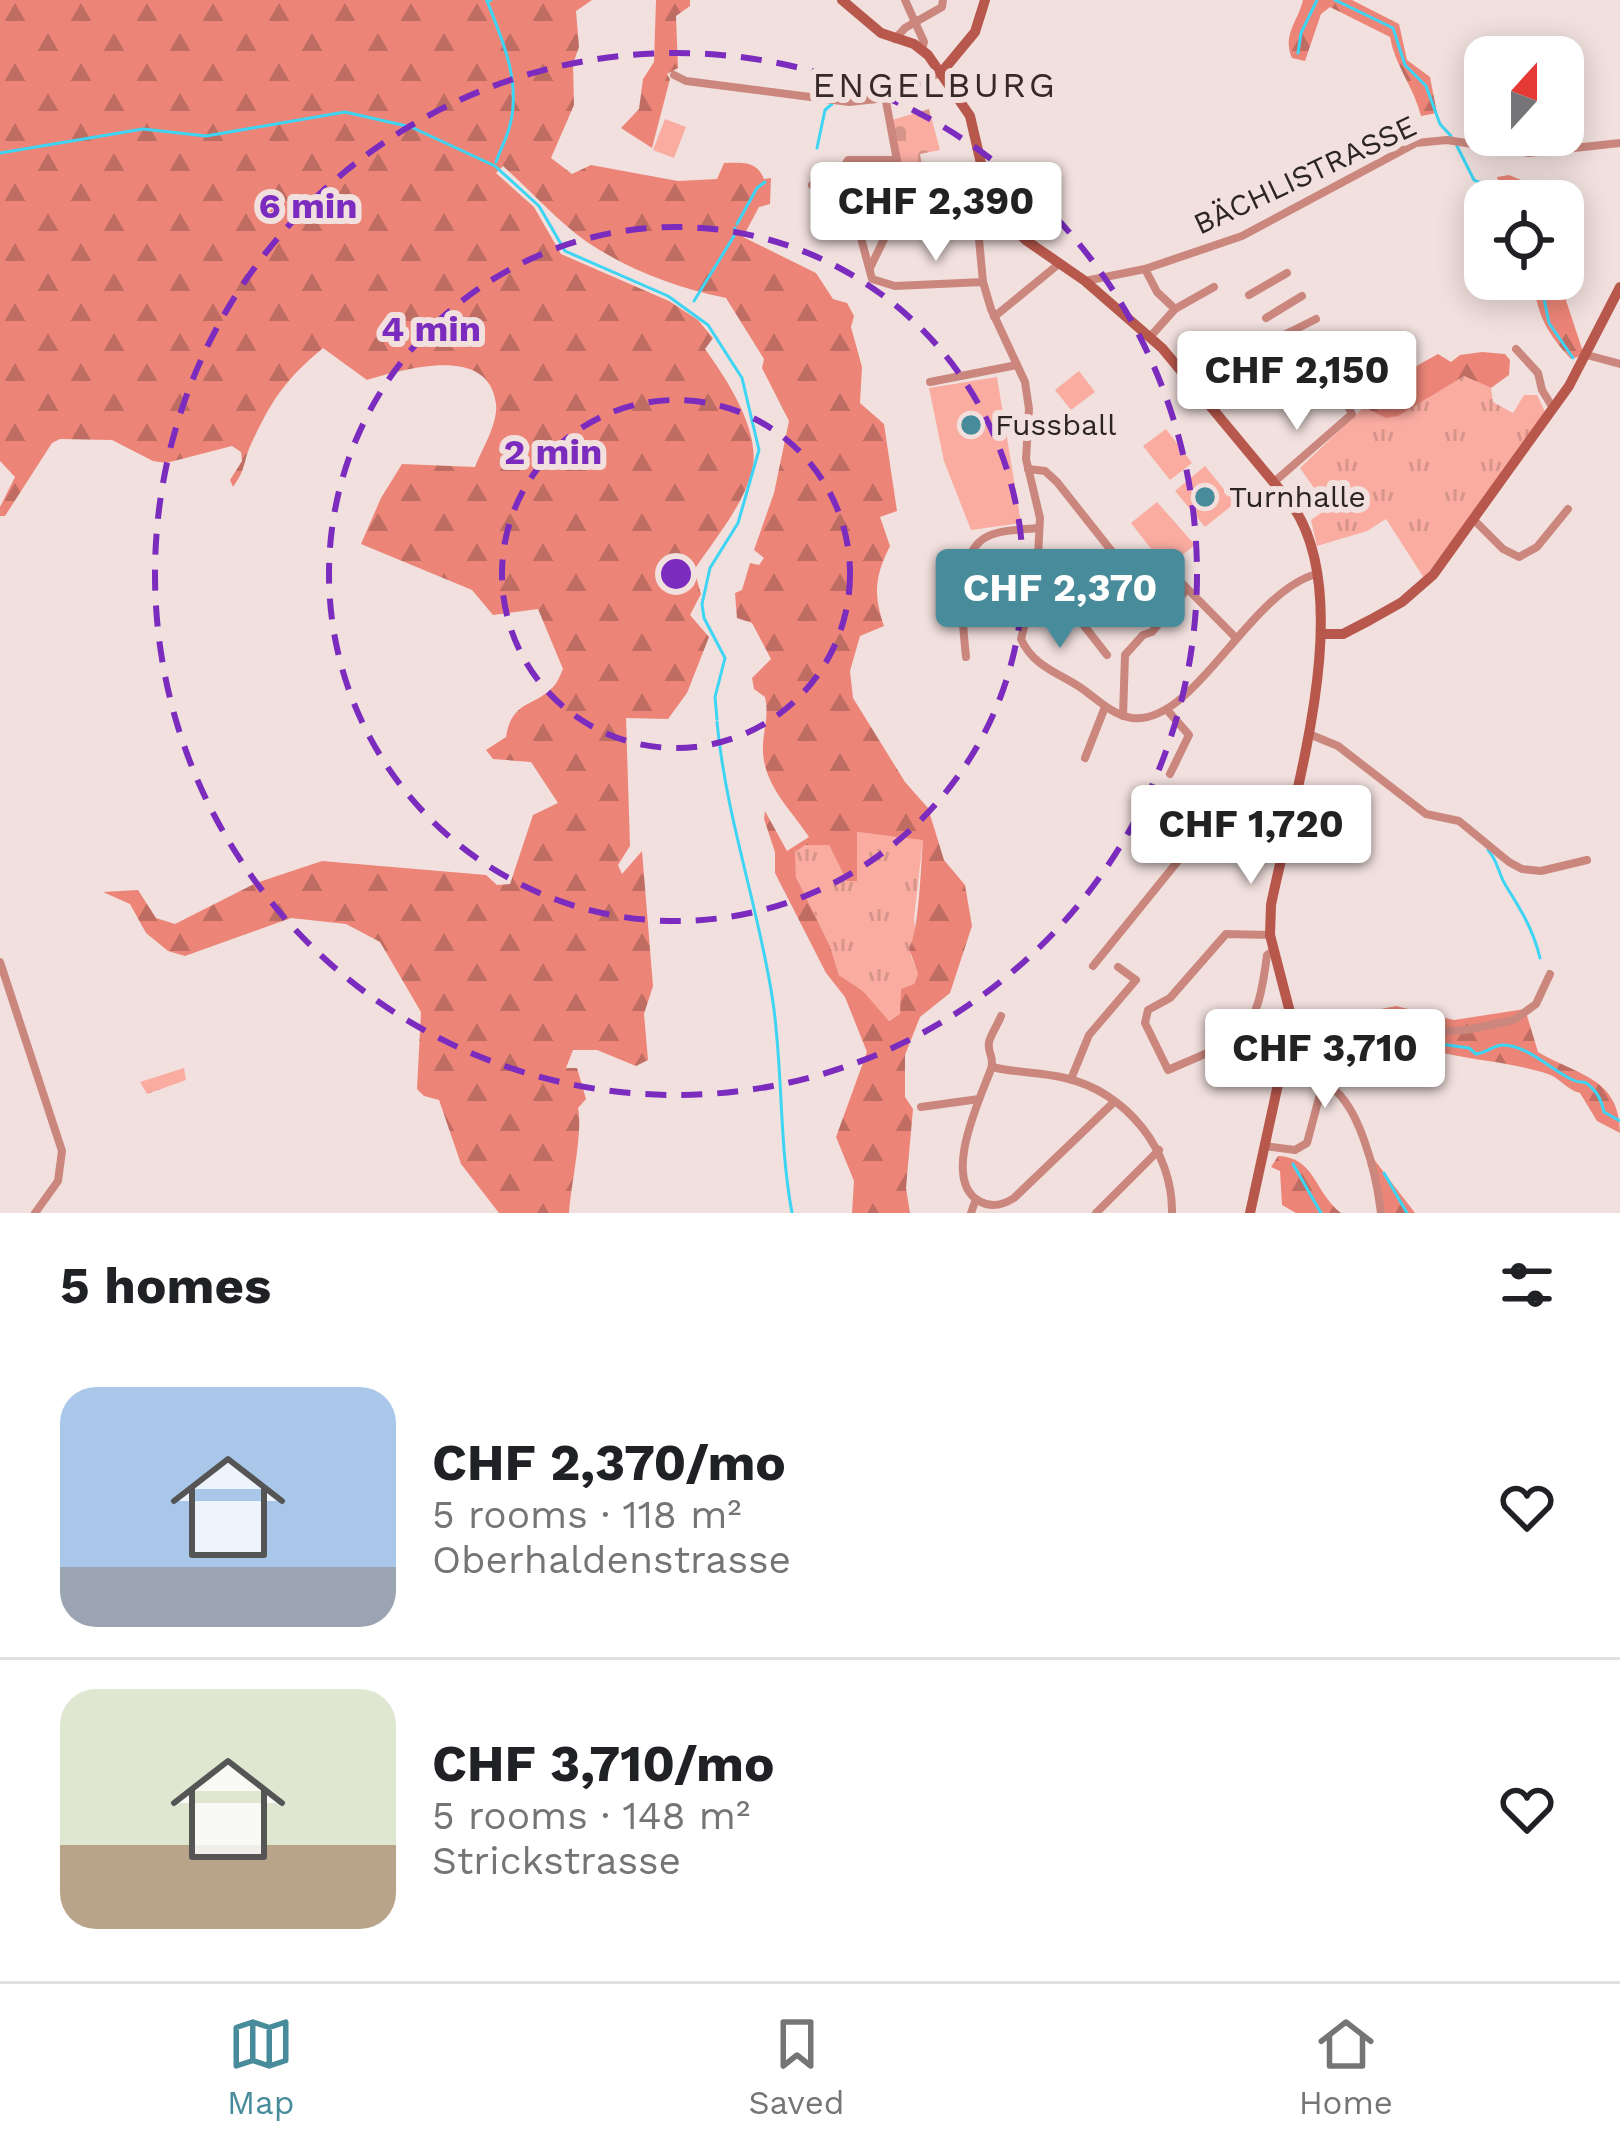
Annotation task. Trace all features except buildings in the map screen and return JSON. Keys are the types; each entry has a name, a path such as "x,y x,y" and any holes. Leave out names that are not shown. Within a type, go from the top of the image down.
{"street":[{"path":"842,0 878,31 922,49 970,116 988,189 1006,224 1085,280 1150,337 1299,515 1316,574 1323,634 1308,734 1270,905 1270,935 1292,1020 1250,1213"},
{"path":"905,0 924,42 922,49"},
{"path":"896,39 942,8 943,0"},
{"path":"674,75 686,81 849,102 886,96 941,73 975,32 985,0"},
{"path":"870,268 903,203 886,96"},
{"name":"BÄCHLISTRASSE","path":"1085,280 1145,269 1242,236 1416,143 1447,140 1529,153 1620,143"},
{"path":"832,157 897,160"},
{"path":"812,184 830,192 848,160"},
{"path":"897,160 885,197 861,238 872,279 891,286 982,282"},
{"path":"988,189 982,194 979,239 982,282 1027,391 1028,470 1038,528 1037,575 1022,628 1024,645 1037,661 1124,716 1143,718 1168,711 1186,697 1234,636 1300,579 1316,574"},
{"path":"994,317 1060,263"},
{"path":"1145,269 1157,292 1175,309"},
{"path":"1249,295 1287,273"},
{"path":"1150,337 1175,309 1214,286"},
{"path":"1323,634 1343,634 1417,591 1553,408 1587,355 1620,287"},
{"path":"1266,318 1302,296"},
{"path":"1286,334 1316,320"},
{"path":"1516,349 1538,373 1553,408"},
{"path":"1587,355 1620,364"},
{"path":"930,382 1017,365"},
{"path":"1274,482 1350,416 1352,409 1331,373"},
{"path":"1028,470 1046,471 1057,482 1163,616"},
{"path":"1473,520 1503,549 1519,556 1537,547 1568,509"},
{"path":"966,657 962,601 974,548 989,535 1038,528"},
{"path":"1165,566 1234,636"},
{"path":"1037,575 1049,581 1107,655"},
{"path":"1124,716 1125,655 1186,590"},
{"path":"1085,758 1105,707"},
{"path":"1168,711 1189,735 1170,774"},
{"path":"1308,734 1338,746 1426,814 1459,820 1522,869 1541,872 1587,860"},
{"path":"1093,966 1183,856 1194,852 1222,855 1252,817 1289,822"},
{"path":"1270,935 1226,934 1170,998 1148,1010 1145,1023 1168,1070 1246,1031 1256,1015 1268,953 1275,950"},
{"path":"0,962 62,1151 58,1181 35,1213"},
{"path":"1071,1078 1089,1035 1136,980 1118,967"},
{"path":"1264,1146 1295,1150 1307,1143 1331,1046 1340,1034 1377,1016 1444,1031 1514,1020 1536,1004 1550,974"},
{"path":"1001,1016 989,1044 992,1066 962,1171 967,1190 976,1199 992,1205 1014,1198 1114,1102"},
{"path":"992,1066 1071,1078 1114,1102 1159,1150 1169,1178 1172,1213"},
{"path":"1323,1083 1337,1089 1348,1106 1367,1152 1382,1213"},
{"path":"921,1107 979,1099"},
{"path":"1096,1213 1159,1150"},
{"path":"970,1213 976,1199"}],"green space":[{"path":"0,0 592,0 576,11 579,47 573,64 574,105 551,158 572,174 591,165 678,181 717,179 724,163 737,163 753,166 764,179 771,178 770,204 759,207 743,237 816,273 833,299 847,303 854,316 851,327 862,367 860,403 884,424 897,511 880,517 890,546 877,585 884,626 860,636 850,671 853,698 905,782 928,808 944,860 965,885 972,926 950,993 920,1017 905,1055 905,1097 913,1109 906,1188 910,1213 852,1213 854,1181 836,1137 867,1052 845,997 826,973 775,873 775,852 764,819 765,811 787,851 809,837 767,771 765,697 754,689 752,678 771,659 752,623 737,618 735,593 742,590 750,563 759,565 764,558 754,550 774,493 789,421 762,368 764,359 726,298 672,283 620,261 576,234 503,166 496,173 534,207 561,254 669,301 698,320 713,338 705,349 740,406 754,456 742,497 694,570 701,594 690,615 709,637 687,693 668,719 626,718 630,846 618,865 622,874 642,851 653,986 644,1014 648,1060 636,1066 597,1050 573,1050 566,1068 577,1068 586,1099 578,1108 569,1213 499,1213 461,1164 439,1100 417,1089 421,1012 380,942 346,924 291,918 185,956 168,951 146,933 130,904 103,892 138,890 156,918 175,924 256,883 322,861 486,875 497,885 510,884 533,815 558,803 531,762 493,759 486,750 506,737 513,717 553,687 563,669 538,609 493,615 472,590 361,544 402,464 475,467 495,420 490,385 478,373 443,365 367,380 323,348 274,401 233,487 230,480 242,461 241,452 232,446 166,463 112,440 60,439 52,443 5,516 0,516 15,477 0,461","holes":["857,832 923,840 909,948 918,974 914,984 901,989 900,1014 889,1021 863,991 839,975 796,877 795,852 805,845 829,845 847,881 857,881"]},
{"path":"656,0 690,0 690,6 676,16 678,68 667,74 670,79 652,148 621,128 639,109 643,79 654,62"},
{"path":"1303,0 1352,0 1399,24 1407,60 1430,77 1437,113 1421,116 1390,37 1330,7 1321,14 1305,61 1292,58 1290,35"},
{"path":"929,109 940,150 920,154 925,182 940,191 952,190 955,208 898,217 901,199 892,120"},
{"path":"665,119 686,127 674,158 653,150"},
{"path":"1566,300 1584,355 1571,359 1549,332 1537,302"},
{"path":"1438,354 1451,362 1460,355 1505,354 1510,360 1509,375 1491,388 1464,376 1398,416 1386,418 1364,407 1375,389"},
{"path":"1079,371 1095,392 1071,410 1055,390"},
{"path":"1464,376 1491,388 1493,402 1513,413 1524,395 1537,395 1546,414 1424,578 1386,519 1367,531 1317,546 1311,520 1328,508 1300,468 1364,407 1407,409"},
{"name":"Fussball","path":"997,377 1021,523 971,530 944,461 929,388"},
{"path":"1166,429 1192,463 1170,480 1143,446"},
{"name":"Turnhalle","path":"1205,466 1235,503 1205,527 1175,491"},
{"path":"1157,502 1195,545 1166,568 1131,523"},
{"path":"857,832 923,839 911,956 918,974 901,1014 888,1021 863,991 839,975 796,877 794,853 805,844 829,845 840,866 856,881"},
{"path":"1396,1006 1454,1020 1525,1009 1538,1052 1604,1089 1613,1100 1620,1133 1597,1121 1580,1093 1548,1074 1434,1051 1368,1017 1351,1024 1356,1014"},
{"path":"184,1068 186,1080 147,1094 140,1082"},
{"path":"1371,1155 1376,1162 1415,1213 1385,1213"},
{"path":"1278,1156 1300,1162 1341,1213 1296,1213 1282,1205 1280,1171 1271,1167"}],"waterway":[{"path":"491,0 487,1 509,62 513,93 510,125 496,162"},
{"path":"1298,53 1301,33 1317,0"},
{"path":"1335,0 1393,28 1405,65 1426,86 1440,124 1451,136"},
{"path":"836,96 837,90"},
{"path":"817,148 825,110 832,104"},
{"path":"0,153 143,129 206,136 345,112 411,127 495,166 539,206 565,251 668,296 708,325 742,378 759,450 738,523 710,568 702,604 704,618 725,658 715,697 717,719"},
{"path":"1457,146 1474,180"},
{"path":"737,224 765,182"},
{"path":"694,301 735,228"},
{"path":"1544,300 1549,323 1573,358"},
{"path":"717,722 773,1002 792,1213"},
{"path":"1488,850 1526,920 1540,958"},
{"path":"1380,1021 1476,1054 1500,1045 1521,1049 1588,1084 1604,1112 1620,1121"},
{"path":"1293,1164 1321,1213"},
{"path":"1384,1173 1407,1213"}],"place":[{"name":"Fussball","path":"971,425"},
{"name":"Turnhalle","path":"1205,497"}],"district":[{"name":"ENGELBURG","path":"935,84"}]}
